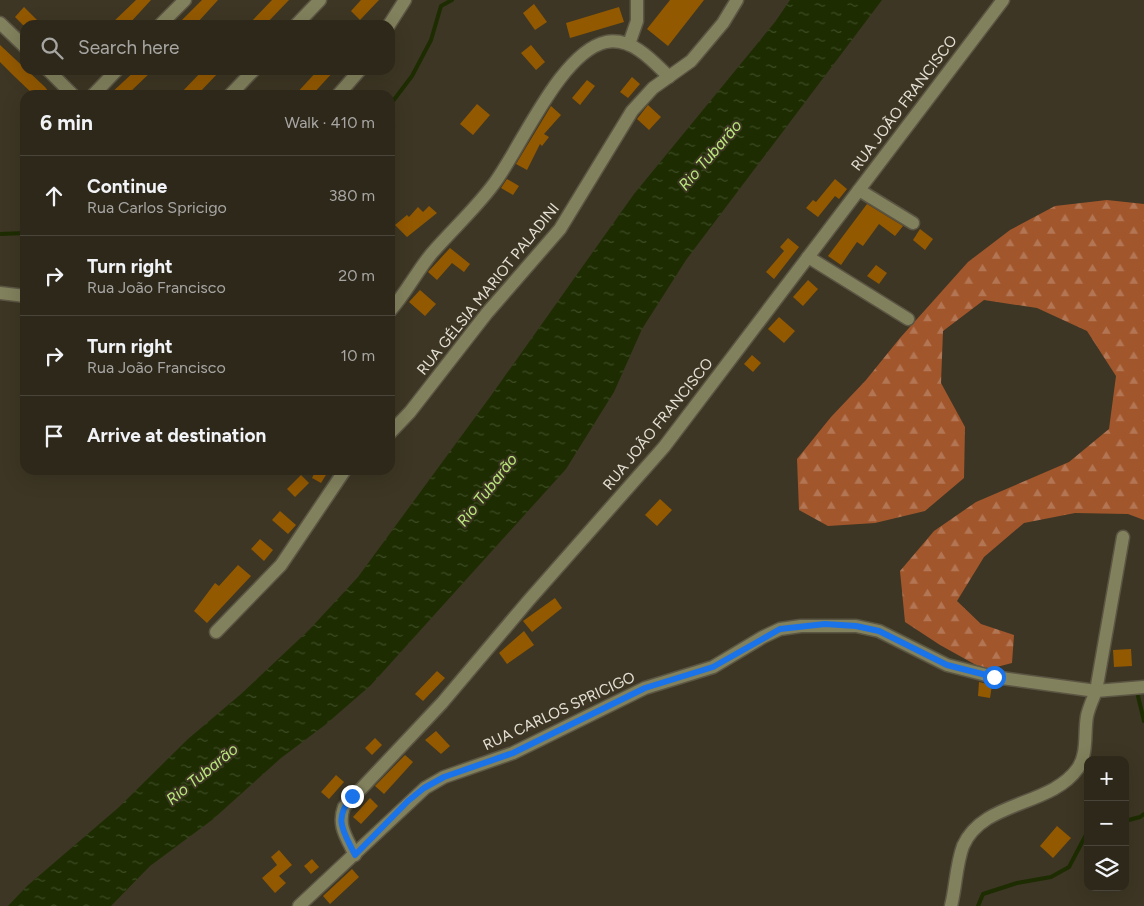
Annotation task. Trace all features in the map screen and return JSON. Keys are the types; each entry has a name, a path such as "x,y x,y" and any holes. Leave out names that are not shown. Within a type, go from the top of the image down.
{"street":[{"path":"165,20 184,0"},
{"path":"301,20 320,0"},
{"path":"392,20 405,0"},
{"path":"629,44 637,21 637,0"},
{"name":"RUA GÉLSIA MARIOT PALADINI","path":"395,428 410,412 492,308 555,235 632,111 645,96 691,61 723,23 737,0"},
{"name":"RUA JOÃO FRANCISCO","path":"355,855 342,828 340,818 344,806 442,703 529,600 644,472 1003,0"},
{"path":"0,22 20,42"},
{"path":"395,304 432,253 491,188 534,117 574,63 597,45 617,41 629,44 654,62 669,77"},
{"path":"53,75 68,90"},
{"path":"97,90 112,75"},
{"path":"235,90 249,75"},
{"path":"342,90 356,75"},
{"path":"858,190 913,223"},
{"path":"808,256 908,319"},
{"path":"0,293 20,295"},
{"path":"216,632 281,565 342,475"},
{"path":"951,906 959,860 964,845 974,830 986,820 1061,784 1078,767 1084,749 1088,714 1096,691 1123,536"},
{"name":"RUA CARLOS SPRICIGO","path":"299,906 355,855 408,801 424,788 444,777 513,753 645,688 713,667 780,629 825,624 856,626 879,631 896,638 930,658 967,671 994,677 1096,691 1144,688"}],"green space":[{"path":"1107,200 1144,204 1144,520 1128,514 1075,513 1024,523 984,557 957,601 981,624 1014,635 1012,663 985,670 940,645 905,622 900,571 934,531 976,502 1069,462 1109,429 1116,376 1087,331 1037,308 984,300 943,331 941,383 965,427 964,478 925,511 875,523 828,526 799,510 797,459 831,417 866,380 900,338 968,262 1010,230 1055,206"}],"water":[{"name":"Rio Tubarão","path":"790,0 882,0 686,260 642,329 614,392 566,469 371,685 325,725 281,758 212,820 150,866 111,906 8,906 27,886 118,808 188,739 241,694 309,630 358,577 490,397 634,194 775,22"}],"building":[{"path":"136,0 151,0 133,20 115,20"},
{"path":"202,0 218,0 200,20 182,20"},
{"path":"272,0 289,0 270,20 253,20"},
{"path":"361,0 379,0 360,20 351,11"},
{"path":"670,0 704,0 668,46 647,29"},
{"path":"534,4 547,22 535,30 523,13"},
{"path":"24,7 37,20 20,20 20,22 15,17"},
{"path":"619,7 624,22 570,38 566,23"},
{"path":"0,45 20,64 20,75 32,75 47,90 29,90 0,62"},
{"path":"531,45 545,62 536,70 521,53"},
{"path":"131,75 148,75 132,90 114,90"},
{"path":"198,75 216,75 202,90 184,90"},
{"path":"313,75 330,75 317,90 300,90"},
{"path":"632,77 640,84 628,98 620,92"},
{"path":"587,80 595,86 580,105 572,98"},
{"path":"477,104 490,115 473,135 460,124"},
{"path":"648,105 661,117 649,130 637,119"},
{"path":"551,106 561,115 544,134 549,137 542,146 540,144 527,170 516,164"},
{"path":"507,179 519,186 513,195 501,188"},
{"path":"835,179 847,189 839,199 835,196 818,217 806,208 813,200 816,202"},
{"path":"867,204 903,226 895,236 879,224 863,246 857,242 841,265 828,256"},
{"path":"429,206 437,213 407,237 395,225 407,215 409,217 418,207 423,212"},
{"path":"920,229 933,239 925,250 913,240"},
{"path":"788,238 799,247 774,279 766,272 784,251 780,247"},
{"path":"450,248 470,264 464,272 452,263 437,280 428,272"},
{"path":"876,265 887,273 879,284 867,276"},
{"path":"808,280 818,289 803,306 793,297"},
{"path":"420,290 436,304 425,316 409,302"},
{"path":"779,317 795,331 784,343 768,329"},
{"path":"752,355 761,363 753,372 744,364"},
{"path":"301,475 309,483 295,497 287,489"},
{"path":"314,475 326,475 321,483 312,478"},
{"path":"660,499 672,510 657,526 645,515"},
{"path":"280,511 296,525 288,534 272,520"},
{"path":"260,539 273,550 264,561 251,549"},
{"path":"238,565 251,576 207,623 194,611 215,583 219,586"},
{"path":"555,598 562,608 532,632 523,621"},
{"path":"524,631 534,645 507,664 499,653"},
{"path":"1131,649 1132,666 1114,667 1113,650"},
{"path":"437,671 445,678 423,701 415,694"},
{"path":"979,682 992,685 990,698 978,696"},
{"path":"436,731 450,746 441,754 425,740"},
{"path":"375,738 382,745 372,755 365,748"},
{"path":"405,755 413,762 384,794 375,786"},
{"path":"336,775 344,782 329,799 321,792"},
{"path":"370,798 378,806 361,824 353,817"},
{"path":"1057,826 1071,838 1053,858 1040,846"},
{"path":"279,850 292,865 279,876 286,883 275,893 262,878 277,865 271,857"},
{"path":"312,859 319,867 311,874 304,866"},
{"path":"352,869 359,877 330,904 323,896"}],"waterway":[{"path":"395,98 412,76 431,40 441,6 452,0"},
{"path":"0,234 20,233"},
{"path":"1138,696 1144,721"},
{"path":"1129,820 1144,814"},
{"path":"978,906 983,894 1017,883 1051,877 1069,867 1084,839"}],"route":[{"path":"352,796 344,806 340,818 342,828 355,855 375,837 408,801 424,788 444,777 513,753 645,688 713,667 780,629 825,624 856,626 879,631 947,665 994,677"}]}
